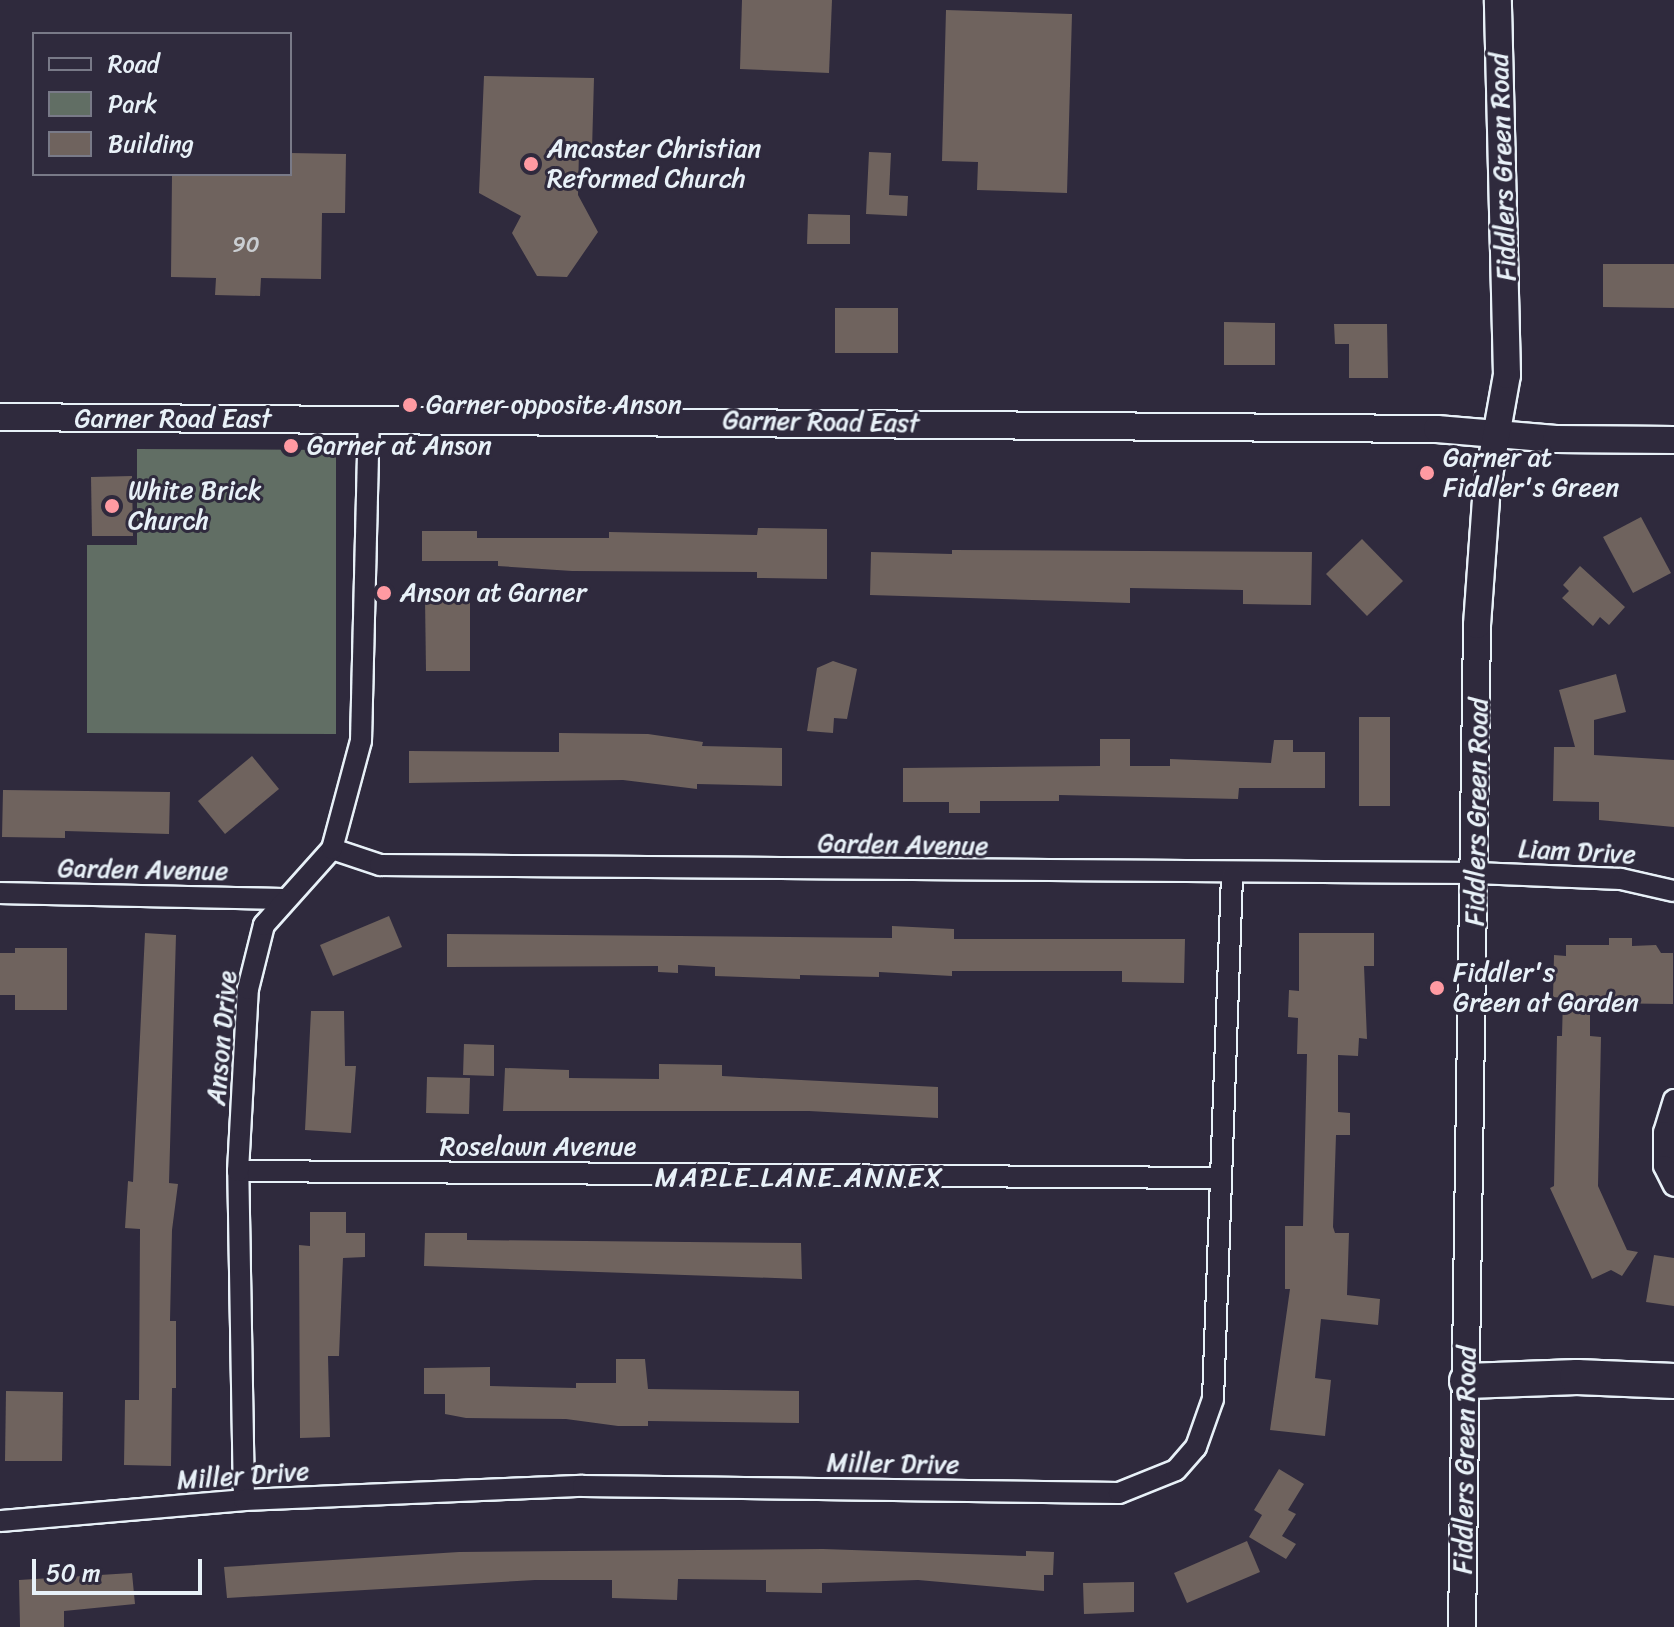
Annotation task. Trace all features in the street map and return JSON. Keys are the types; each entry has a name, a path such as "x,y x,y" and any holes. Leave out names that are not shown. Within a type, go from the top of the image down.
{"highway":[{"path":"1467,1381 1577,1377 1674,1381"}],"main road":[{"name":"Fiddlers Green Road","path":"1462,1627 1476,873 1477,625 1487,487 1507,375 1498,0"},
{"name":"Garner Road East","path":"0,417 1437,429 1674,440"}],"street":[{"name":"Anson Drive","path":"244,1500 238,1171 248,989 264,925 332,849 361,741 369,421"},
{"name":"Garden Avenue","path":"332,849 380,865 1232,875 1476,873"},
{"name":"Liam Drive","path":"1476,873 1621,879 1674,891"},
{"name":"Miller Drive","path":"0,1521 244,1500 583,1486 1119,1493 1176,1470 1196,1447 1213,1399 1232,875"},
{"name":"Garden Avenue","path":"0,893 285,899"},
{"path":"1674,1100 1664,1132 1664,1166 1674,1186"},
{"name":"Roselawn Avenue","path":"238,1171 1221,1178"}],"green space":[{"path":"137,449 336,450 336,734 87,733 87,545 137,545"}],"building":[{"path":"742,0 832,0 829,73 740,69"},
{"path":"946,10 1072,14 1067,193 977,190 978,162 942,161"},
{"name":"Ancaster Christian Reformed Church","path":"484,76 594,78 592,150 579,150 578,195 598,232 567,277 537,276 512,233 521,216 479,193"},
{"path":"869,152 891,153 889,195 908,196 907,216 866,214"},
{"path":"292,153 346,154 345,213 322,213 321,279 261,278 260,296 215,295 216,278 171,277 172,176 292,176"},
{"path":"808,214 850,215 850,244 807,244"},
{"path":"1603,264 1674,264 1674,308 1603,307"},
{"path":"835,308 898,308 898,353 835,353"},
{"path":"1224,322 1275,323 1275,365 1224,365"},
{"path":"1334,324 1387,324 1388,378 1349,378 1349,344 1335,344"},
{"name":"White Brick Church","path":"132,476 133,536 92,536 91,477"},
{"path":"1641,517 1671,573 1633,593 1603,537"},
{"path":"758,528 827,529 827,579 757,578 757,572 572,571 498,566 498,561 422,561 422,531 477,531 477,538 609,538 609,532 757,535"},
{"path":"1362,539 1403,581 1367,616 1326,574"},
{"path":"952,550 1312,552 1311,605 1243,604 1243,590 1130,588 1130,603 870,595 871,552 952,554"},
{"path":"1580,566 1625,607 1609,625 1600,617 1593,626 1562,598 1569,591 1563,585"},
{"path":"425,598 470,598 470,671 426,671"},
{"path":"833,661 857,669 847,719 834,718 833,733 807,731 817,668"},
{"path":"1616,674 1626,712 1594,720 1594,755 1674,760 1674,827 1599,820 1599,802 1553,801 1554,747 1575,747 1559,690"},
{"path":"1359,717 1390,717 1390,806 1359,806"},
{"path":"559,733 648,734 703,742 702,746 782,748 782,786 697,784 697,789 623,780 409,783 409,751 559,752"},
{"path":"1100,739 1130,739 1130,766 1170,766 1170,759 1271,763 1274,740 1293,740 1293,752 1325,752 1325,788 1239,788 1238,799 1059,795 1059,801 980,801 980,813 949,813 949,802 903,802 903,768 1100,766"},
{"path":"252,756 279,789 225,834 198,801"},
{"path":"3,790 170,792 169,834 65,831 65,838 2,837"},
{"path":"389,916 402,947 333,976 320,945"},
{"path":"892,926 954,929 954,939 1185,939 1184,983 1122,982 1122,971 952,971 952,976 879,972 879,977 800,975 800,979 715,976 715,967 678,965 678,973 658,972 658,966 447,967 447,934 892,938"},
{"path":"145,933 176,935 169,1183 178,1184 172,1230 170,1321 176,1321 176,1388 172,1388 171,1466 124,1465 125,1400 139,1400 140,1229 125,1228 128,1181 133,1182"},
{"path":"1299,933 1374,933 1374,966 1364,966 1367,1039 1359,1038 1358,1056 1338,1055 1338,1112 1350,1113 1350,1135 1336,1135 1333,1227 1335,1233 1349,1233 1347,1295 1380,1299 1378,1325 1321,1319 1315,1378 1331,1380 1325,1436 1270,1430 1290,1289 1285,1289 1285,1226 1303,1226 1307,1054 1297,1054 1298,1018 1288,1017 1289,990 1299,991"},
{"path":"1609,938 1632,938 1632,946 1656,945 1661,953 1673,953 1673,1004 1590,1003 1590,1036 1601,1037 1598,1186 1627,1250 1638,1252 1622,1276 1611,1270 1592,1279 1550,1188 1554,1186 1557,1036 1562,1036 1563,998 1553,997 1554,955 1566,956 1566,945 1609,945"},
{"path":"15,948 67,948 67,1010 15,1010 15,995 0,995 0,953 15,953"},
{"path":"311,1011 344,1011 345,1066 356,1066 351,1133 305,1130"},
{"path":"464,1044 494,1045 494,1076 463,1075"},
{"path":"659,1064 722,1065 722,1076 938,1087 938,1118 809,1111 503,1111 505,1068 569,1070 569,1078 659,1079"},
{"path":"427,1077 470,1078 469,1114 426,1113"},
{"path":"310,1212 346,1212 346,1233 365,1233 365,1257 343,1258 339,1356 328,1356 330,1437 300,1438 299,1245 310,1246"},
{"path":"425,1233 467,1233 467,1240 801,1243 802,1279 424,1266"},
{"path":"1654,1255 1674,1258 1674,1306 1646,1302"},
{"path":"616,1359 645,1359 648,1389 799,1391 799,1423 648,1421 648,1426 618,1426 566,1419 466,1418 445,1414 445,1394 424,1394 424,1368 490,1367 490,1386 576,1388 576,1383 616,1383"},
{"path":"6,1391 63,1392 62,1461 5,1461"},
{"path":"1279,1469 1304,1484 1288,1510 1296,1514 1282,1536 1296,1544 1286,1559 1249,1537 1262,1515 1254,1510"},
{"path":"1247,1541 1260,1572 1187,1603 1174,1573"},
{"path":"823,1549 1026,1556 1026,1551 1054,1552 1053,1575 1044,1575 1044,1591 918,1580 822,1583 822,1593 766,1592 766,1580 678,1579 677,1600 612,1598 612,1580 535,1580 227,1598 224,1567 459,1552"},
{"path":"132,1573 135,1604 64,1611 64,1627 20,1627 19,1580"},
{"path":"1134,1582 1134,1612 1084,1614 1083,1583"}],"place":[{"name":"Ancaster Christian Reformed Church","path":"531,164"},
{"name":"Garner opposite Anson","path":"410,405"},
{"name":"Garner at Anson","path":"291,446"},
{"name":"Garner at Fiddler's Green","path":"1427,473"},
{"name":"White Brick Church","path":"112,506"},
{"name":"Anson at Garner","path":"384,593"},
{"name":"Fiddler's Green at Garden","path":"1437,988"}],"district":[{"name":"MAPLE LANE ANNEX","path":"800,1177"}]}
